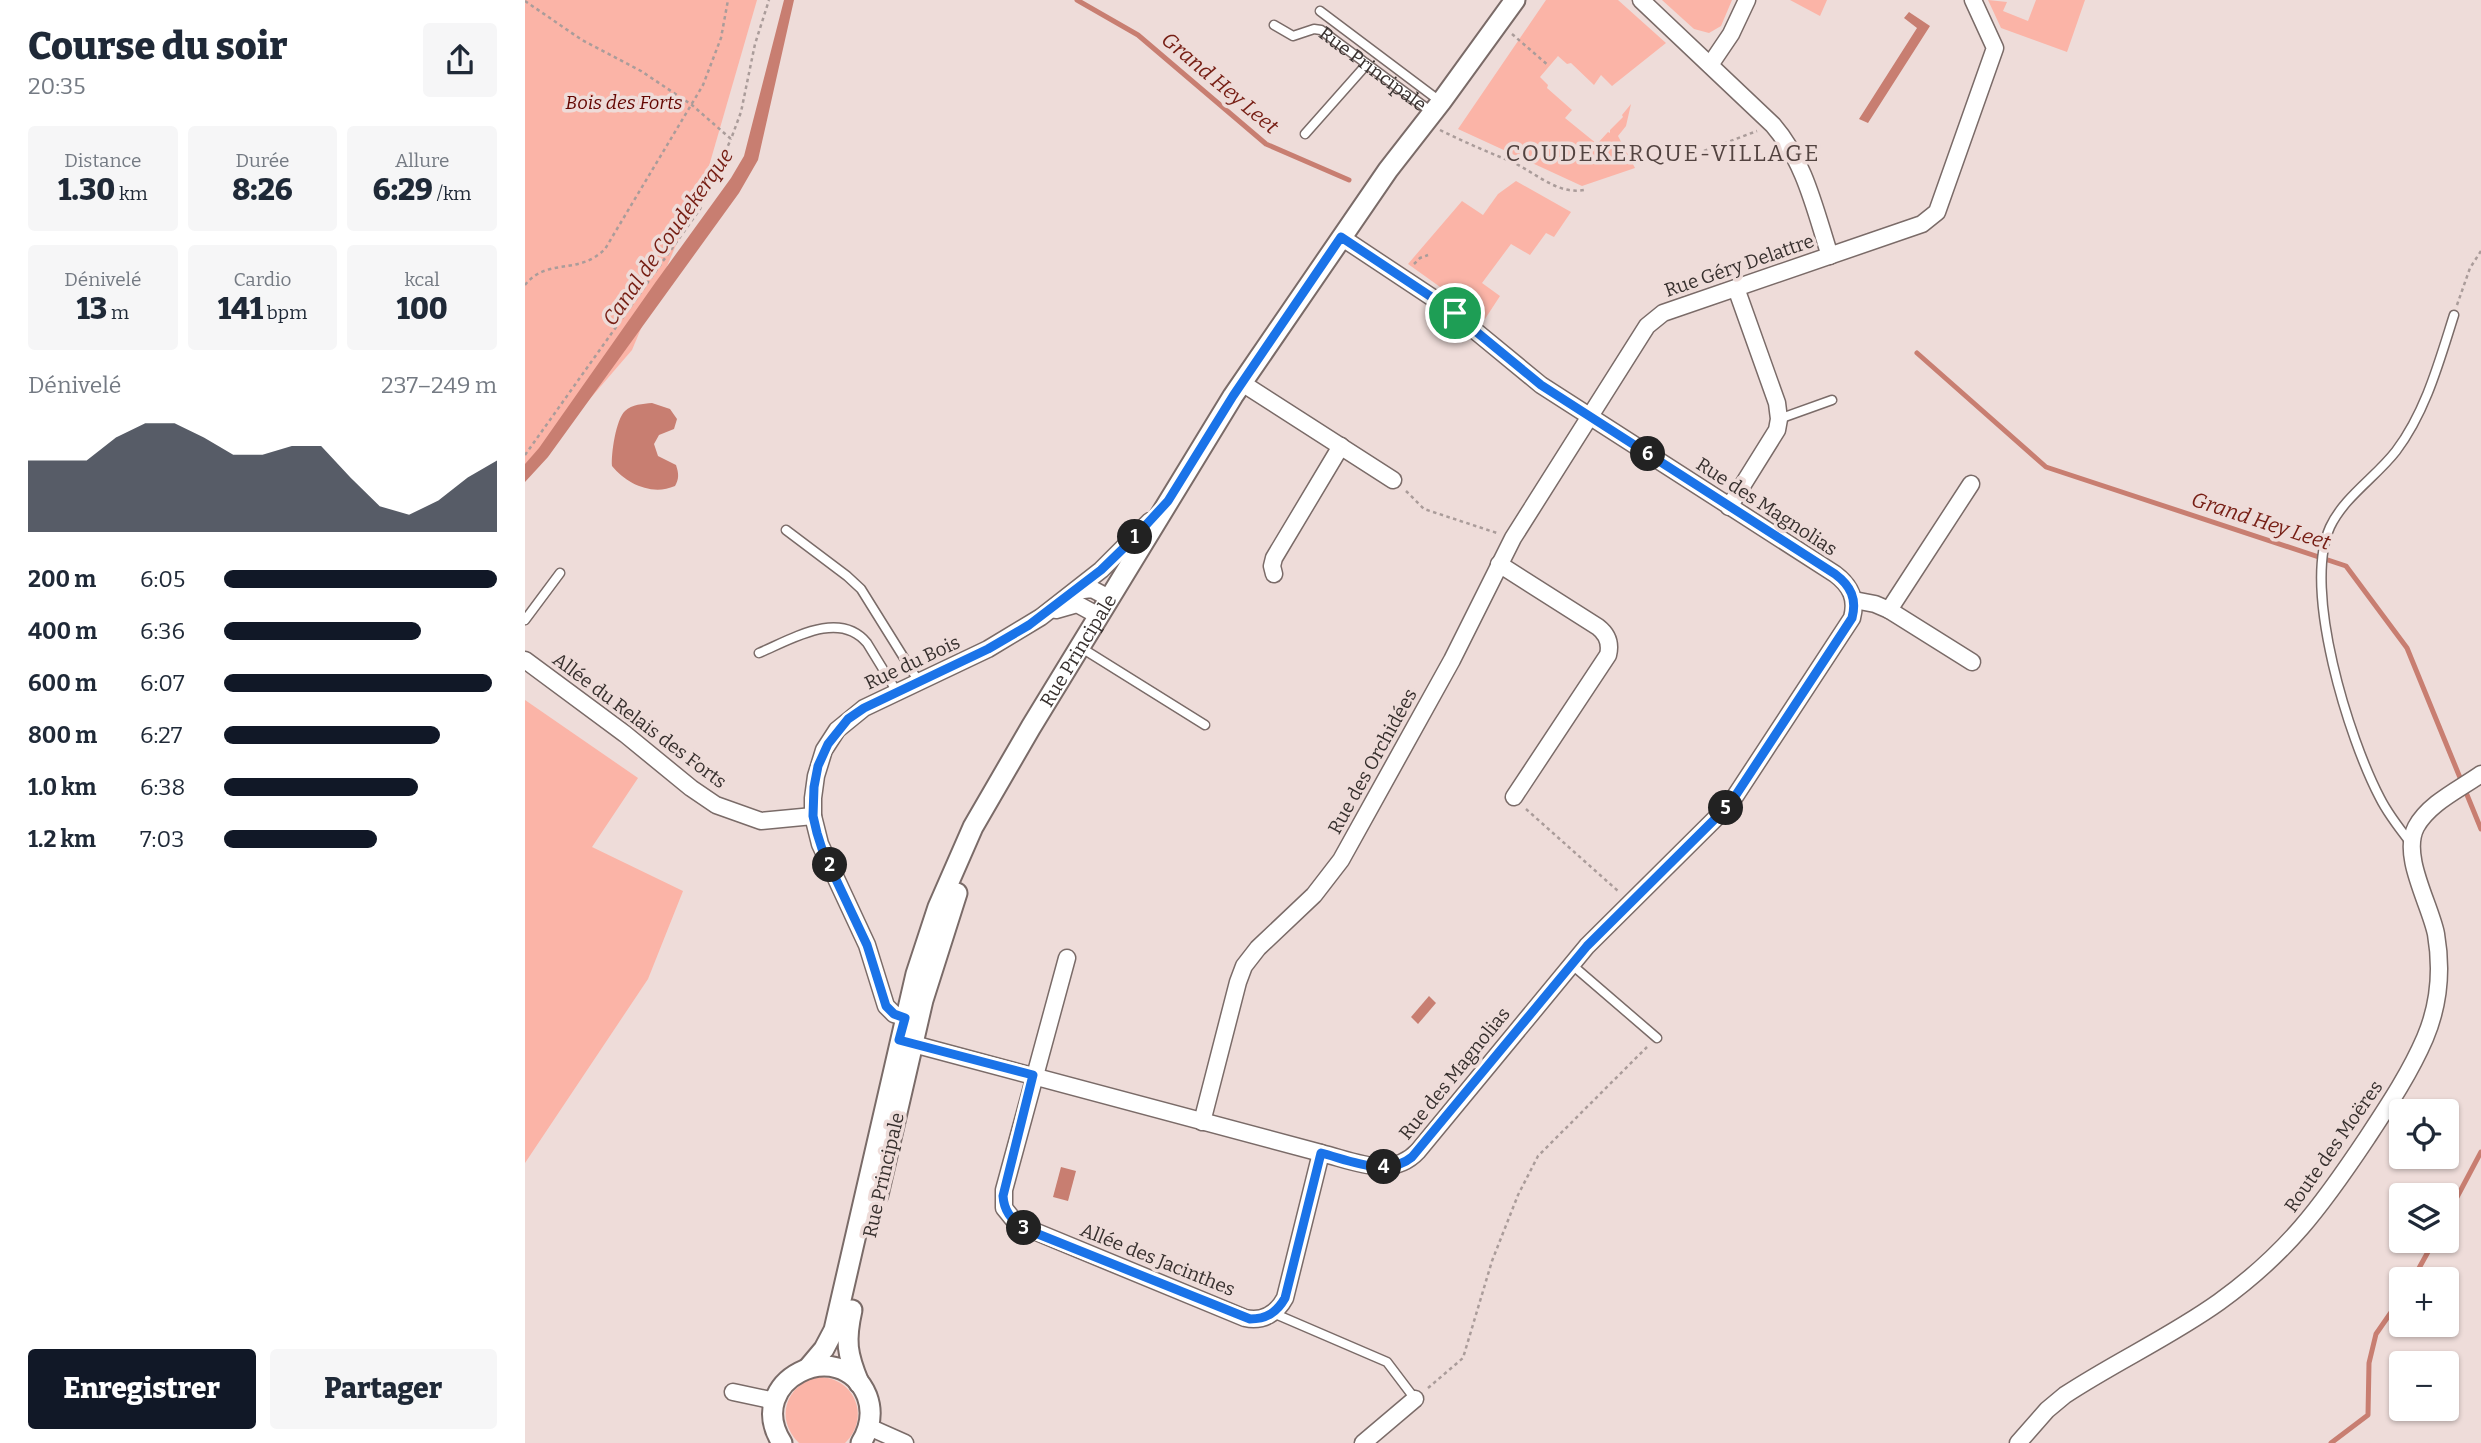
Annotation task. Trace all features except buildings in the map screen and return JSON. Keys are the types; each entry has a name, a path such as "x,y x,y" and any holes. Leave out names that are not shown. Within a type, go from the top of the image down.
{"street":[{"name":"Rue Principale","path":"775,1401 785,1382 808,1368 829,1342 837,1322 911,1020 957,891 1006,771 1242,383 1388,170 1515,0"},
{"path":"1641,0 1785,139 1798,162 1831,256"},
{"path":"1710,65 1731,34 1747,0"},
{"name":"Rue Géry Delattre","path":"1589,416 1651,321 1663,313 1831,256 1933,217 1940,208 1995,48 1973,0"},
{"name":"Rue des Magnolias","path":"906,1042 1321,1153 1388,1168 1406,1162 1571,964 1630,902 1705,831 1738,793 1852,618 1854,600 1846,583 1835,574 1531,377 1445,306 1341,237"},
{"path":"1729,507 1773,437 1779,419 1777,403 1736,288"},
{"path":"1242,383 1393,480"},
{"name":"Rue des Orchidées","path":"1202,1122 1244,966 1265,941 1314,895 1341,860 1452,660 1513,538 1589,416"},
{"path":"1274,574 1274,558 1341,446"},
{"path":"1889,610 1971,484"},
{"name":"Rue du Bois","path":"911,1020 894,1014 886,1006 871,955 823,852 813,816 814,787 818,766 832,736 856,713 988,649 1041,617 1126,547 1168,501"},
{"path":"1499,564 1598,627 1606,635 1609,645 1608,655 1514,797"},
{"path":"1075,591 1092,589 1109,598"},
{"path":"1854,600 1889,610 1972,662"},
{"name":"Rue du Bois","path":"1041,617 1073,604 1082,605 1099,616"},
{"name":"Allée du Relais des Forts","path":"525,660 716,805 761,821 813,816"},
{"path":"2411,845 2416,828 2425,815 2478,776"},
{"name":"Route des Moëres","path":"2018,1443 2047,1410 2065,1395 2209,1308 2275,1257 2326,1198 2381,1116 2421,1047 2430,1027 2437,992 2438,956 2435,933 2413,861 2411,845"},
{"name":"Allée des Jacinthes","path":"1067,958 1033,1075 1003,1196 1004,1208 1023,1228 1245,1318 1257,1319 1273,1313"},
{"name":"Rue Principale","path":"865,1435 870,1407 848,1351 849,1325 906,1042"},
{"path":"1273,1313 1285,1298 1321,1153"},
{"path":"808,1368 833,1367 847,1373 859,1383"},
{"path":"733,1392 775,1401 773,1421 782,1443"},
{"path":"1363,1443 1415,1399"},
{"path":"865,1435 905,1443"}],"lane":[{"name":"Rue Principale","path":"1320,11 1433,113"},
{"name":"Rue Principale","path":"1274,25 1293,36 1314,29 1321,30 1433,113"},
{"path":"1305,134 1367,64"},
{"path":"2411,845 2380,799 2352,731 2328,634 2320,570 2326,539 2341,509 2378,473 2410,431 2426,398 2454,315"},
{"path":"1779,419 1832,400"},
{"path":"786,530 861,589 919,682"},
{"path":"525,620 560,573"},
{"path":"759,653 820,629 848,629 856,632 867,643 897,692"},
{"path":"1080,647 1205,724"},
{"path":"1571,964 1657,1038"},
{"path":"1273,1313 1387,1362 1415,1399"}],"path":[{"path":"525,285 534,275 557,267 578,266 604,250 703,85 721,38 728,0"},
{"path":"525,454 700,209 741,112 755,44 769,0"},
{"path":"525,1 582,40 641,71 692,105 730,139"},
{"path":"1499,23 1549,66"},
{"path":"1433,113 1557,187 1571,191 1584,190"},
{"path":"1704,151 1773,125"},
{"path":"2454,315 2470,268 2481,251"},
{"path":"1393,480 1424,509 1513,538"},
{"path":"1514,797 1630,902"},
{"path":"1415,1399 1463,1358 1492,1261 1518,1195 1538,1156 1657,1038"}],"green space":[{"name":"Bois des Forts","path":"525,0 757,0 709,166 632,350 525,474"},
{"path":"1546,0 1618,0 1666,43 1612,86 1601,75 1594,85 1571,63 1567,64 1558,56 1540,77 1548,85 1547,88 1572,110 1565,118 1597,144 1610,133 1631,104 1626,126 1618,136 1635,168 1582,186 1458,129"},
{"path":"1662,0 1732,0 1721,26 1709,33 1694,29"},
{"path":"1790,0 1827,0 1820,16"},
{"path":"1988,0 2007,2 2003,11 2028,21 2036,0 2085,0 2067,52 2001,28"},
{"path":"1516,181 1571,212 1554,237 1546,233 1530,255 1511,244 1482,283 1500,296 1485,319 1408,264 1462,201 1483,215 1498,194"},
{"path":"525,700 638,778 592,847 683,891 648,979 525,1163"},
{"path":"818,1377 841,1384 850,1391 855,1401 857,1422 845,1443 799,1443 791,1434 786,1413 791,1395 807,1381"}],"shaded area":[{"path":"784,0 794,0 758,160 739,193 548,457 525,482 525,464 731,178 744,156"},
{"path":"1909,12 1930,26 1868,123 1859,119 1917,28 1904,18"},
{"path":"652,403 670,409 677,419 674,429 659,435 654,444 658,456 676,465 678,479 675,486 658,490 632,483 612,466 615,437 622,415 631,407"},
{"path":"1429,996 1436,1003 1418,1024 1411,1017"},
{"path":"1061,1167 1076,1171 1068,1201 1053,1197"}],"waterway":[{"name":"Grand Hey Leet","path":"1077,0 1138,35 1266,144 1349,180"},
{"name":"Grand Hey Leet","path":"1917,353 2046,467 2346,566 2407,648 2481,829"},
{"name":"Grand Hey Leet","path":"2459,1193 2481,1152"},
{"name":"Grand Hey Leet","path":"2420,1267 2427,1253"},
{"name":"Grand Hey Leet","path":"2331,1443 2368,1415 2369,1363 2376,1334 2389,1315"}],"district":[{"name":"COUDEKERQUE-VILLAGE","path":"1663,153"}],"route":[{"path":"1341,237 1455,313 1541,385 1835,574 1846,583 1853,594 1852,618 1730,804 1587,946 1412,1157 1400,1165 1388,1168 1321,1153 1285,1298 1273,1313 1263,1318 1250,1319 1023,1228 1008,1214 1004,1208 1004,1190 1033,1075 899,1040 905,1018 889,1011 886,1006 875,965 823,852 817,833 813,816 816,776 832,736 856,713 1020,631 1101,570 1134,538 1168,501 1233,396 1341,237"}],"water label":[{"name":"Canal de Coudekerque","path":"668,237"}]}
